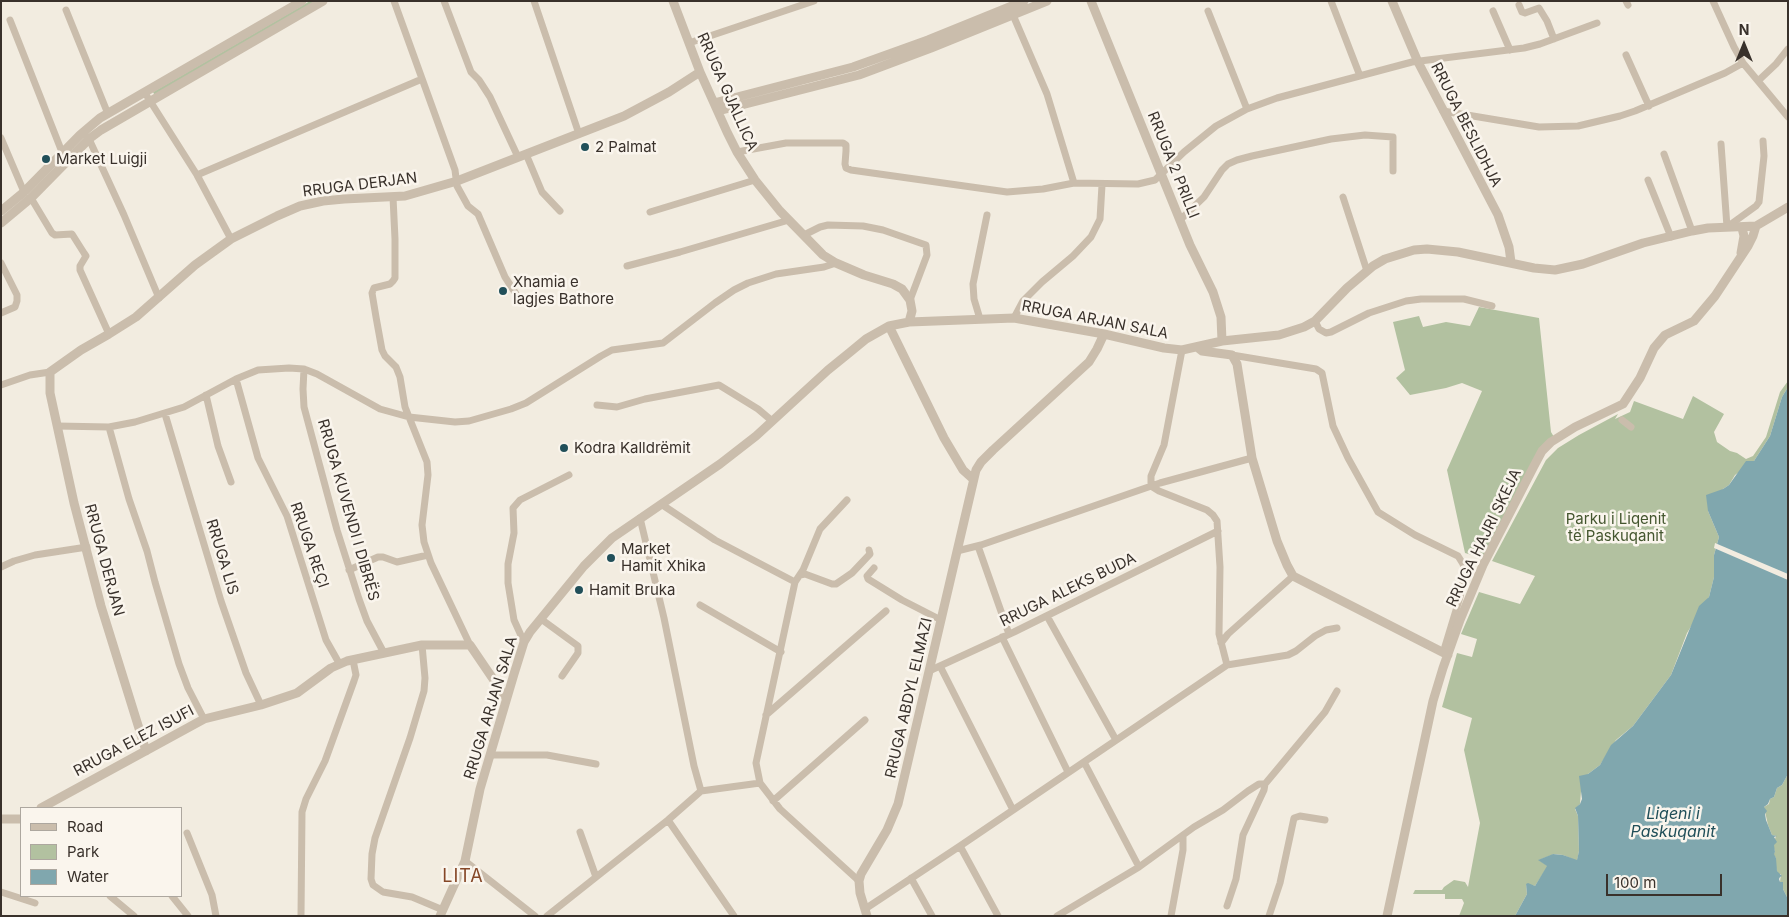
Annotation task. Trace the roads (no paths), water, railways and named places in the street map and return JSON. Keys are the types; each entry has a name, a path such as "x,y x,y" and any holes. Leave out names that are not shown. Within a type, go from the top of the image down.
{"street":[{"path":"1,211 27,195 89,139 147,97 302,1"},
{"path":"1,223 62,152 90,126 108,114 147,97 323,1"},
{"path":"394,1 455,170 457,186 468,206 478,214 495,257 518,298"},
{"path":"444,1 471,72 490,97 542,192 560,211"},
{"path":"534,1 579,134"},
{"name":"RRUGA GJALLICA","path":"673,1 700,72 716,107 737,152 755,180 789,220 823,254 836,263 864,275 893,284 902,290 910,300"},
{"path":"688,42 814,1"},
{"path":"716,107 853,67 928,40 1024,1"},
{"path":"716,107 859,74 931,48 1047,1"},
{"name":"RRUGA 2 PRILLI","path":"1091,1 1180,220 1219,307 1222,341"},
{"path":"1331,1 1360,76"},
{"name":"RRUGA BESLIDHJA","path":"1392,1 1418,62 1498,215 1509,247 1511,262"},
{"path":"1714,1 1734,48 1743,63 1788,117"},
{"path":"1519,5 1522,12 1525,13 1539,8 1547,21 1554,39"},
{"path":"66,10 108,114"},
{"path":"1208,10 1247,110"},
{"path":"1493,11 1510,50"},
{"path":"1013,16 1047,94 1074,183"},
{"path":"10,20 62,152"},
{"path":"737,152 786,142 843,143 846,146 846,168 851,170 1007,192 1043,189 1074,183 1125,185 1147,183 1155,180 1199,139 1230,118 1247,110 1309,89 1360,76 1418,62 1510,50 1540,44 1597,24"},
{"path":"1758,81 1776,64 1788,49"},
{"path":"1626,56 1649,106"},
{"path":"1443,110 1518,124 1558,127 1599,122 1649,106 1726,73 1743,63"},
{"name":"RRUGA DERJAN","path":"1,385 30,375 50,372 81,350 136,317 195,266 231,239 300,206 344,198 393,197 419,193 457,181 624,116 669,92 700,72"},
{"path":"197,175 422,78"},
{"path":"147,97 197,175 231,239"},
{"path":"1180,220 1204,197 1228,164 1252,156 1331,138 1365,135 1393,137 1393,170"},
{"path":"1,138 27,195 52,233 55,235 72,234 86,256 80,266 80,270 109,334"},
{"path":"89,139 159,298"},
{"path":"1727,227 1760,202 1764,156 1763,142"},
{"path":"1722,144 1727,227"},
{"path":"1664,154 1692,231"},
{"path":"650,212 755,180"},
{"path":"1648,180 1671,237"},
{"path":"1014,318 1023,301 1091,237 1100,218 1102,185"},
{"path":"393,197 395,278 390,284 374,288 372,293 382,350 396,367 400,377 405,407 427,462 428,475 422,525 424,542 428,555 470,645 506,698"},
{"path":"1343,197 1367,271"},
{"name":"RRUGA ARJAN SALA","path":"441,913 465,861 477,802 524,642 541,619 596,552 612,538 720,464 756,436 771,420 849,352 866,339 889,326 909,322 1014,318 1182,350 1222,341 1279,335 1304,327 1315,321 1347,288 1367,271 1385,259 1400,253 1420,250 1458,252 1546,270 1569,268 1643,243 1692,231 1756,226 1788,207"},
{"path":"980,319 972,284 987,215"},
{"path":"627,266 789,220"},
{"path":"804,235 820,226 863,226 883,230 926,245 927,255 910,300 912,311 909,322"},
{"name":"RRUGA HAJRI SKEJA","path":"1387,916 1433,701 1446,654 1483,565 1542,451 1562,434 1623,404 1640,378 1654,348 1665,335 1694,321 1715,296 1753,236 1756,226"},
{"name":"RRUGA HAJRI SKEJA","path":"1740,258 1744,236 1742,228"},
{"path":"1,263 17,295 14,307 1,313"},
{"path":"57,426 109,427 165,414 184,407 236,379 262,369 289,368 317,374 380,409 409,417 454,422 469,420 511,409 542,394 612,350 663,343 715,302 748,283 776,274 824,267 836,263"},
{"path":"1315,321 1319,329 1326,334 1376,311 1421,299 1464,299 1492,306"},
{"path":"889,326 952,451 963,470 973,479"},
{"name":"RRUGA ABDYL ELMAZI","path":"859,881 861,874 888,830 898,804 973,479 981,462 1089,362 1104,334"},
{"path":"1197,347 1202,351 1232,355 1316,370 1322,373 1333,426 1348,458 1378,512 1415,535 1458,556 1463,564 1465,571 1446,654 1293,576 1277,541 1252,458 1237,364 1232,355"},
{"path":"1182,350 1164,445 1151,476 1152,486 1159,491 1207,510 1217,521 1220,576 1219,634 1227,664"},
{"name":"RRUGA KUVENDI I DIBRËS","path":"304,370 304,407 349,570 367,620 384,653"},
{"name":"RRUGA DERJAN","path":"50,372 50,393 74,503 101,606 146,751"},
{"name":"RRUGA REÇI","path":"236,379 258,458 287,516 326,640 339,664"},
{"path":"597,405 617,407 645,399 719,386 758,408 771,420"},
{"path":"206,395 218,446 232,482"},
{"name":"RRUGA LIS","path":"165,414 221,601 246,673 262,705"},
{"path":"1622,420 1631,427"},
{"path":"109,427 179,664 188,688 204,719"},
{"path":"957,551 978,546 1152,486 1252,458"},
{"path":"524,642 514,620 508,583 508,564 514,533 513,508 520,500 569,475"},
{"path":"847,500 820,529 800,575 795,582 756,763 760,784 773,801 859,881 860,893 866,912 911,878 1227,664 1288,655 1301,648 1320,633 1337,628"},
{"path":"661,504 715,540 795,582"},
{"path":"640,518 664,618 694,766 701,791"},
{"name":"RRUGA ALEKS BUDA","path":"929,671 1006,636 1218,531"},
{"path":"978,546 1006,636 1068,772"},
{"path":"1,567 35,555 87,547"},
{"path":"800,575 805,574 836,584 852,573 870,554 869,550"},
{"path":"349,570 378,557 397,562 428,555"},
{"path":"874,568 868,579 902,600 941,620"},
{"path":"1221,643 1228,634 1293,576"},
{"path":"700,605 781,652"},
{"path":"766,715 886,611"},
{"path":"1047,616 1116,740"},
{"path":"541,619 578,646 578,653 562,676"},
{"path":"422,645 426,678 424,692 375,838 371,879 373,885 383,892 412,897 441,913"},
{"name":"RRUGA ELEZ ISUFI","path":"43,807 204,719 262,705 297,693 339,664 422,645 470,645"},
{"path":"301,916 302,812 306,799 325,761 354,681 356,675 353,660"},
{"path":"940,666 1013,810"},
{"path":"1227,906 1236,879 1243,836 1265,784 1325,712 1337,691"},
{"path":"773,801 865,720"},
{"path":"490,755 547,755 596,764"},
{"path":"1084,762 1139,866"},
{"path":"546,916 668,820 701,791 760,784"},
{"path":"1057,916 1139,866 1259,784 1265,784"},
{"path":"1269,916 1280,883 1294,818 1300,816 1325,820"},
{"path":"1,818 20,819"},
{"path":"668,820 734,916"},
{"path":"580,832 596,877"},
{"path":"187,833 212,895 216,916"},
{"path":"1171,916 1183,850 1183,836"},
{"path":"960,846 998,916"},
{"path":"465,861 535,916"},
{"path":"911,878 932,916"},
{"path":"1,892 35,903"},
{"path":"111,897 134,916"},
{"path":"173,897 188,916"}],"water":[{"name":"Liqeni i Paskuqanit","path":"1788,387 1788,774 1782,785 1777,788 1774,797 1764,807 1767,811 1765,814 1766,820 1772,835 1777,836 1774,837 1777,842 1774,845 1774,854 1777,871 1782,876 1779,879 1780,882 1783,882 1783,889 1788,899 1788,916 1515,916 1527,894 1526,884 1535,886 1547,866 1538,860 1553,854 1577,860 1579,851 1578,816 1575,808 1582,799 1579,776 1588,774 1600,765 1611,745 1633,726 1671,675 1699,606 1709,597 1714,577 1714,555 1719,537 1708,511 1706,495 1729,485 1746,461 1754,461 1770,436 1782,397"}],"place":[{"name":"2 Palmat","path":"585,147"},
{"name":"Market Luigji","path":"46,159"},
{"name":"Xhamia e lagjes Bathore","path":"503,291"},
{"name":"Kodra Kalldrëmit","path":"564,448"},
{"name":"Market Hamit Xhika","path":"611,558"},
{"name":"Hamit Bruka","path":"579,590"}],"district":[{"name":"LITA","path":"463,877"}],"park label":[{"name":"Parku i Liqenit të Paskuqanit","path":"1616,528"}]}
